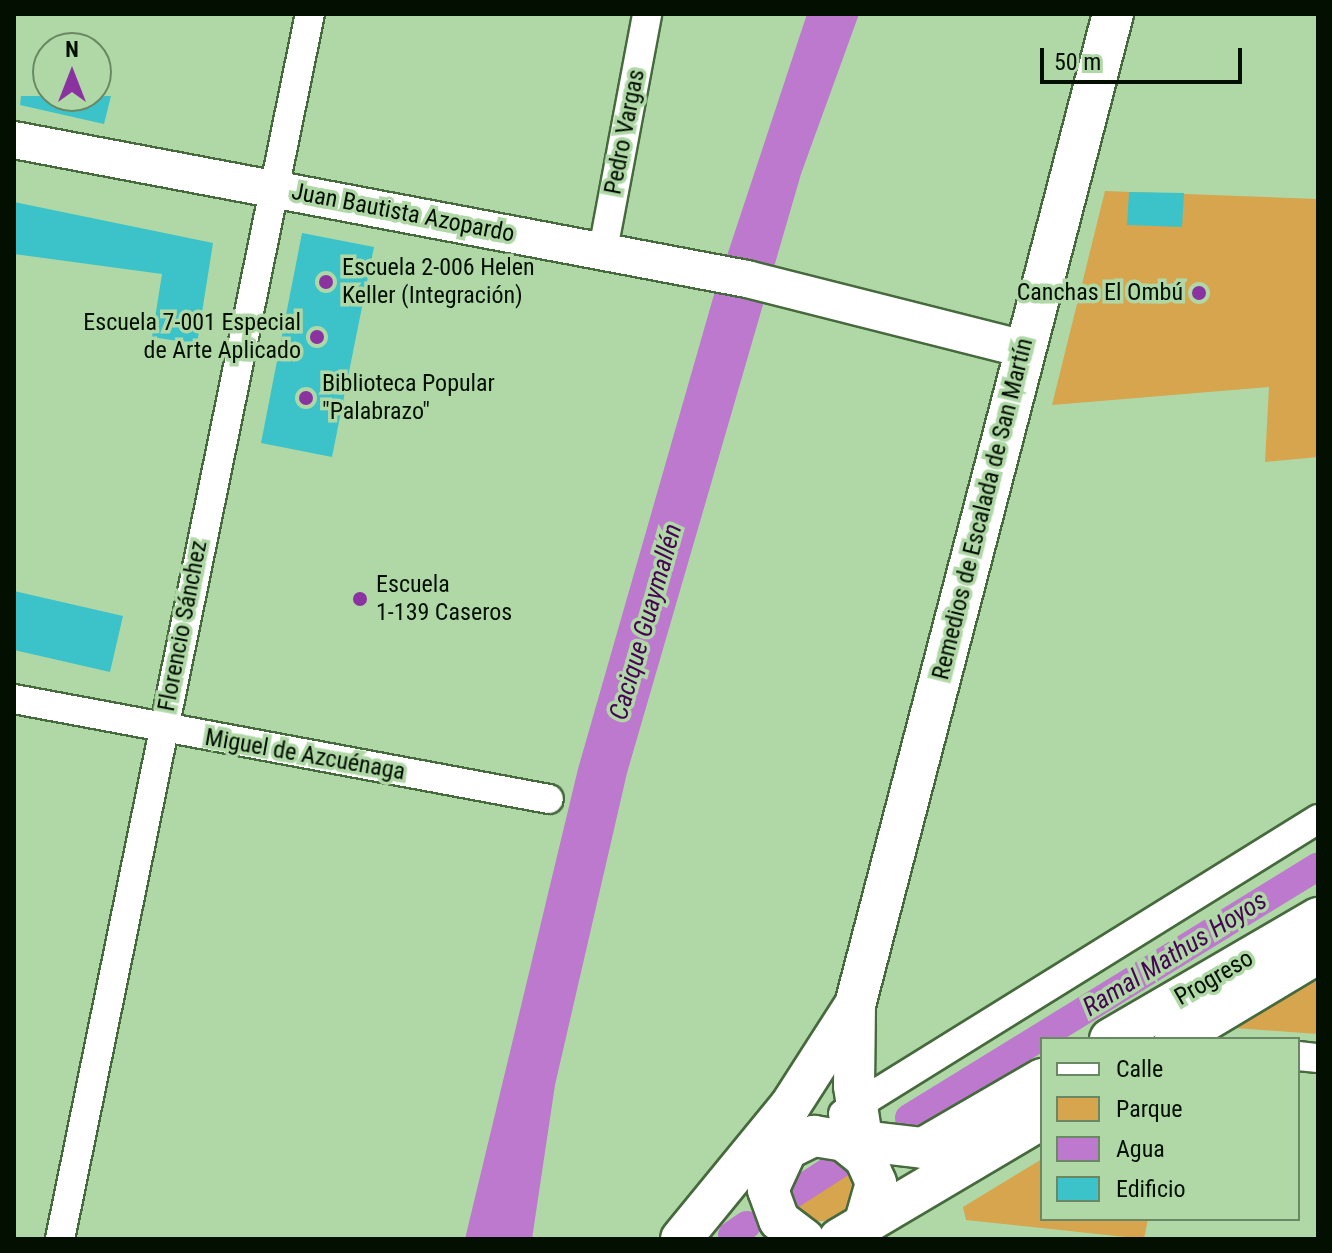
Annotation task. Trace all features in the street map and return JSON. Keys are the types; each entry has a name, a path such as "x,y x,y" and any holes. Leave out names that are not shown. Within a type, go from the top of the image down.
{"main road":[{"name":"Remedios de Escalada de San Martín","path":"822,1138 1113,14"},
{"name":"Progreso","path":"1113,1037 1318,918"},
{"name":"Progreso","path":"1178,1037 1318,953"},
{"name":"Remedios de Escalada de San Martín","path":"682,1237 822,1138 853,1056 855,1005"},
{"path":"682,1237 742,1182 822,1138 923,1148 1040,1080"},
{"path":"822,1138 771,1206 788,1231 846,1236 1040,1120"},
{"path":"822,1138 876,1183 846,1236"}],"street":[{"name":"Florencio Sánchez","path":"60,1239 272,188 310,14"},
{"name":"Pedro Vargas","path":"603,250 647,14"},
{"name":"Juan Bautista Azopardo","path":"14,140 770,284 1024,349"},
{"name":"Miguel de Azcuénaga","path":"14,699 549,799"},
{"path":"822,1138 922,1069 1318,819"},
{"path":"853,1056 863,1070 878,1076 922,1069"}],"green space":[{"name":"Canchas El Ombú","path":"1105,191 1318,199 1318,457 1265,462 1269,387 1052,405"},
{"path":"1318,978 1318,1034 1235,1028"},
{"path":"1040,1160 1040,1221 1148,1221 1144,1239 966,1220 963,1207"},
{"path":"851,1166 857,1185 852,1205 837,1220 807,1222 787,1206"}],"water":[{"name":"Cacique Guaymallén","path":"807,14 859,14 801,174 627,773 555,1085 532,1239 465,1239 578,769 713,298"}],"building":[{"path":"21,96 32,96 32,108 20,105"},
{"path":"51,112 107,112 104,124"},
{"path":"1129,192 1184,193 1182,227 1127,225"},
{"path":"14,202 213,243 197,344 152,337 162,274 14,254"},
{"path":"302,233 374,247 332,457 261,443"},
{"path":"14,591 123,616 110,672 14,650"}],"waterway":[{"name":"Ramal Mathus Hoyos","path":"1040,1037 1318,866"},
{"name":"Ramal Mathus Hoyos","path":"909,1118 1040,1037"},
{"name":"Ramal Mathus Hoyos","path":"787,1198 841,1163"},
{"name":"Ramal Mathus Hoyos","path":"732,1235 747,1225"}],"place":[{"name":"Escuela 2-006 Helen Keller (Integración)","path":"326,282"},
{"name":"Canchas El Ombú","path":"1199,293"},
{"name":"Escuela 7-001 Especial de Arte Aplicado","path":"317,337"},
{"name":"Biblioteca Popular \"Palabrazo\"","path":"306,398"},
{"name":"Escuela 1-139 Caseros","path":"360,599"}]}
